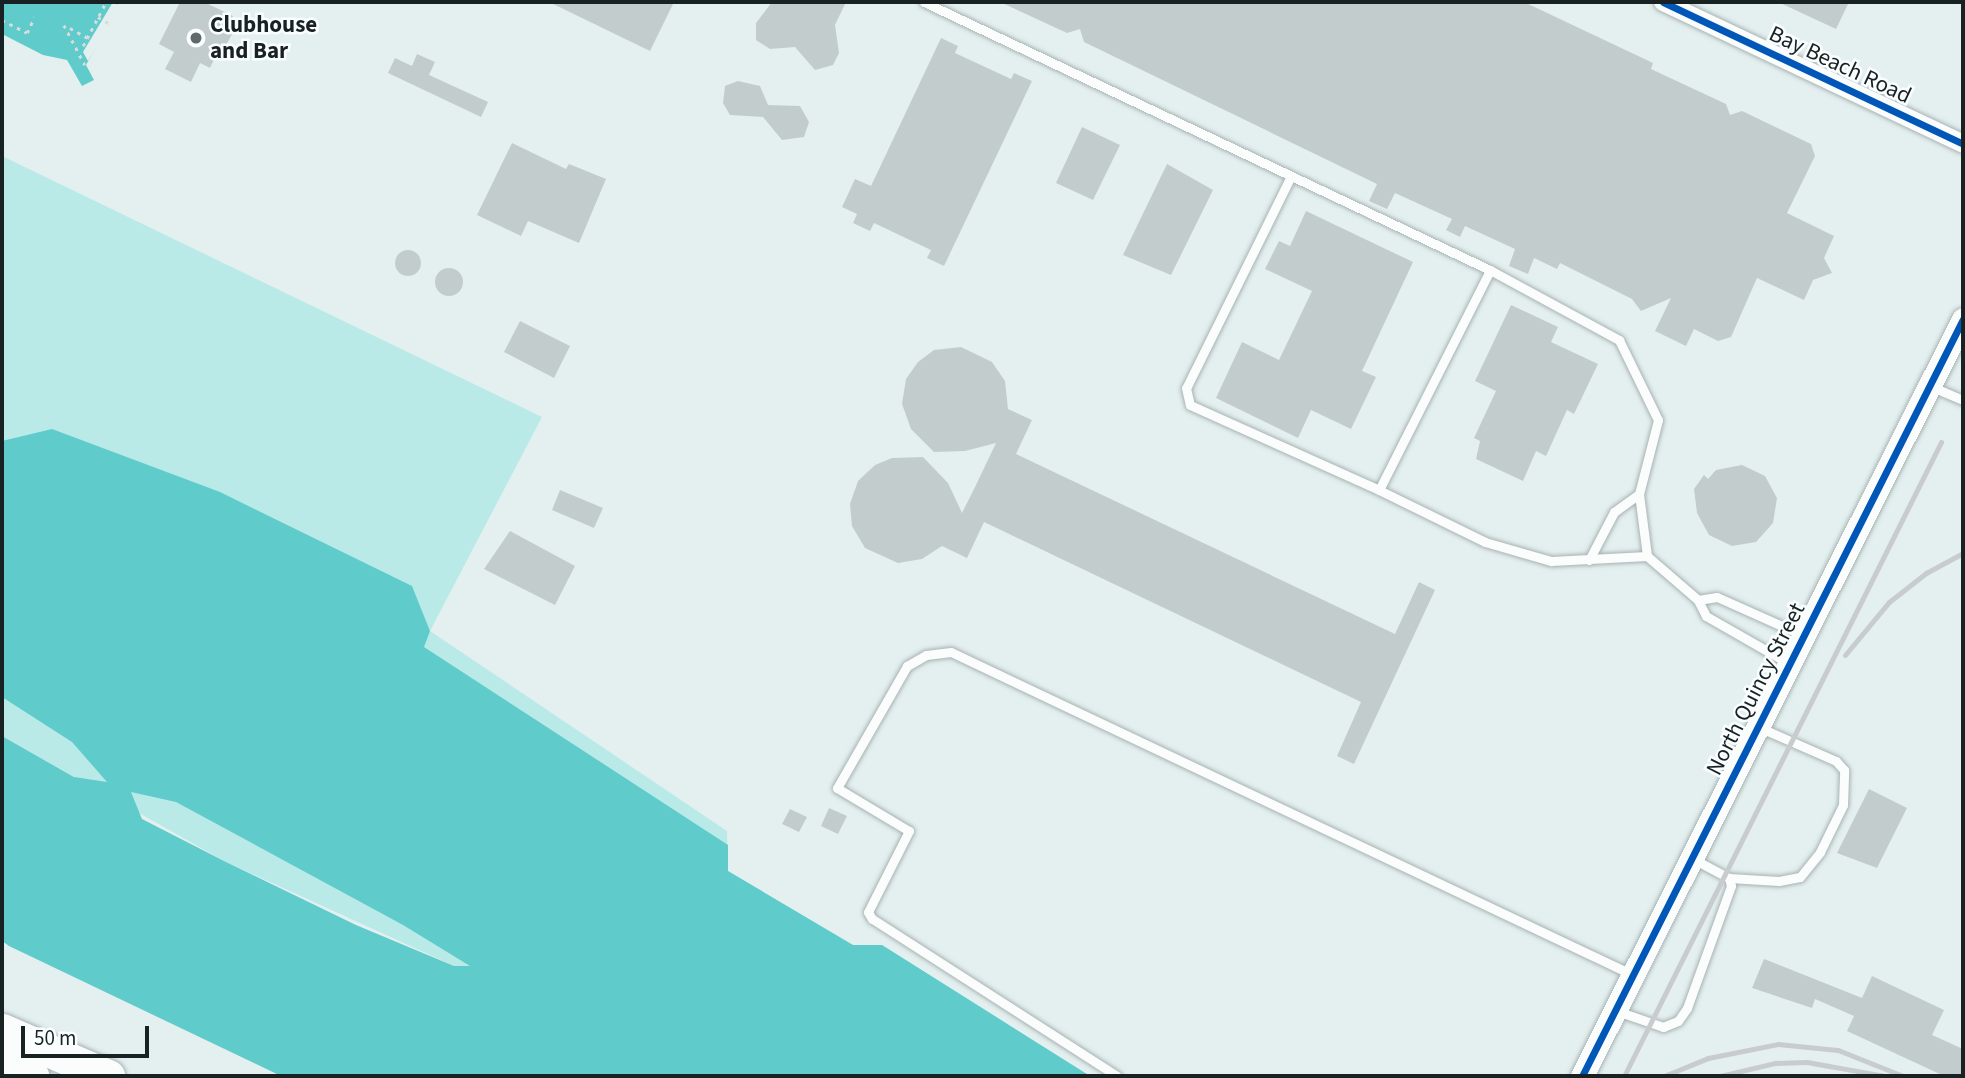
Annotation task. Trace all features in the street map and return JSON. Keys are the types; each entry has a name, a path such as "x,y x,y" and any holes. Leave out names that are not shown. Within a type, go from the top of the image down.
{"highway":[{"path":"2,1030 108,1076"},
{"path":"2,1063 32,1076"}],"street":[{"name":"Bay Beach Road","path":"1663,2 1963,144"},
{"name":"North Quincy Street","path":"1583,1076 1963,319"}],"lane":[{"path":"924,2 1290,178 1490,270 1619,340 1658,420 1639,494 1647,556 1698,600 1706,616 1790,664"},
{"path":"1290,178 1186,388 1190,405 1380,490 1485,542 1551,561 1647,556"},
{"path":"1380,490 1490,270"},
{"path":"1930,386 1963,400"},
{"path":"1589,560 1614,512 1639,494"},
{"path":"1698,600 1717,597 1804,636"},
{"path":"1117,1076 872,919 868,912 909,831 838,788 908,666 926,655 951,652 1633,975"},
{"path":"1692,859 1729,878 1779,881 1800,877 1820,852 1843,805 1844,770 1836,761 1758,727"},
{"path":"1616,1010 1663,1027 1678,1021 1731,896 1729,878"}],"path":[{"path":"83,46 106,2"},
{"path":"115,2 122,5"},
{"path":"2,20 27,33 34,18"},
{"path":"98,18 110,24"},
{"path":"64,24 85,65"},
{"path":"70,28 88,38"}],"shaded area":[{"path":"2,156 542,417 430,631 727,831 728,871 853,945 882,945 1090,1076 454,966 226,862 2,736"}],"water":[{"path":"2,2 121,2 86,65 94,80 82,86 67,60 43,55 2,34"},
{"path":"52,429 220,492 412,586 430,631 424,647 728,845 728,871 853,945 882,945 1090,1076 281,1076 9,946 2,941 2,736 74,777 107,782 72,742 2,697 2,441","holes":["131,792 176,802 403,925 470,966 454,966 356,925 142,819"]}],"pier":[{"path":"113,2 124,2 88,61 83,52"}],"building":[{"name":"Clubhouse and Bar","path":"180,2 204,2 233,16 227,29 233,32 222,53 218,51 210,68 200,63 191,82 165,69 174,52 159,44"},
{"path":"549,2 674,2 650,51"},
{"path":"772,2 846,2 835,25 839,53 833,65 815,70 795,47 770,49 756,40 756,23"},
{"path":"1000,2 1524,2 1653,63 1651,69 1726,104 1730,115 1742,111 1811,144 1815,156 1787,213 1834,236 1824,258 1832,273 1813,280 1804,300 1757,278 1731,337 1718,341 1694,329 1686,346 1655,331 1671,298 1641,311 1632,299 1560,263 1557,269 1534,258 1528,274 1509,266 1515,249 1465,226 1460,237 1446,230 1452,219 1395,193 1387,209 1369,201 1377,184 1084,42 1080,29 1067,33"},
{"path":"1778,2 1849,2 1836,29"},
{"path":"941,38 958,46 955,53 1011,79 1014,73 1032,81 944,266 927,258 931,250 874,223 870,231 853,223 857,214 842,207 855,179 871,186"},
{"path":"417,54 435,62 429,75 488,102 481,117 388,73 395,58 412,66"},
{"path":"738,81 760,86 768,105 800,106 809,122 804,137 782,140 763,117 730,115 723,103 725,86"},
{"path":"1082,127 1120,145 1093,200 1056,183"},
{"path":"512,143 566,169 569,164 606,179 579,243 528,221 521,236 477,215"},
{"path":"1167,164 1213,190 1171,275 1123,255"},
{"path":"1306,211 1413,262 1362,371 1376,377 1351,429 1311,410 1298,438 1216,398 1242,342 1279,360 1312,291 1265,269 1279,241 1290,246"},
{"path":"408,250 418,253 421,263 418,273 408,276 398,273 395,263 398,253"},
{"path":"449,268 459,272 463,282 459,292 449,296 439,292 435,282 439,272"},
{"path":"1511,305 1558,327 1551,342 1598,364 1574,414 1567,410 1546,456 1536,451 1523,481 1476,459 1480,441 1474,438 1496,391 1475,381"},
{"path":"520,321 570,346 554,378 504,352"},
{"path":"961,347 992,362 1005,381 1008,409 1032,420 1016,454 1395,634 1419,582 1435,590 1354,764 1337,756 1361,702 984,522 967,558 942,546 922,559 898,563 865,548 852,526 850,504 858,481 875,465 892,458 923,457 948,483 962,513 975,487 996,443 965,451 934,452 911,429 902,404 906,379 918,362 934,350"},
{"path":"1742,465 1765,476 1777,498 1773,523 1756,542 1732,546 1709,535 1697,513 1694,489 1704,475 1708,479 1716,470"},
{"path":"560,490 603,508 594,528 552,510"},
{"path":"510,531 575,566 555,605 484,569"},
{"path":"1869,789 1907,808 1877,868 1837,853"},
{"path":"829,808 847,816 838,834 821,826"},
{"path":"790,809 807,817 799,832 782,824"},
{"path":"1764,959 1862,998 1872,976 1944,1010 1932,1035 1963,1049 1963,1076 1944,1076 1847,1031 1854,1016 1815,999 1812,1008 1752,988"}],"railway":[{"path":"1624,1076 1941,442"},
{"path":"1845,655 1889,602 1926,573 1963,553"},
{"path":"1664,1076 1708,1058 1778,1044 1838,1050 1903,1076"},
{"path":"1720,1076 1775,1063 1807,1062 1885,1076"}],"cycle path":[{"path":"1663,2 1963,144"},
{"path":"1582,1076 1963,319"}],"place":[{"name":"Clubhouse and Bar","path":"196,38"}]}
